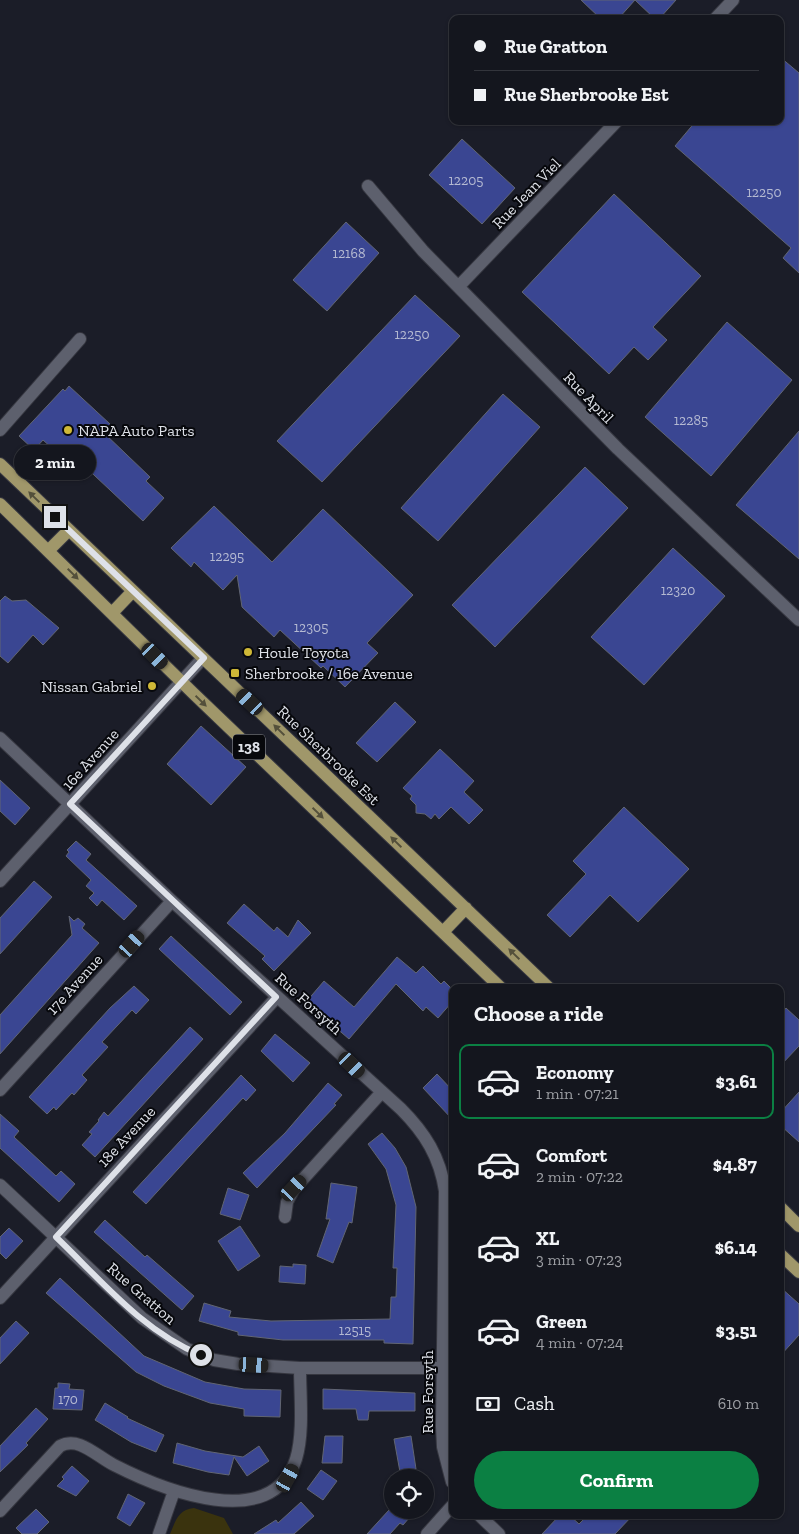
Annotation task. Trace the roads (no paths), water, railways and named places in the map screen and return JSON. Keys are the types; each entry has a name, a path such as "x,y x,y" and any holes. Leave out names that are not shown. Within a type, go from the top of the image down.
{"main road":[{"name":"Rue Sherbrooke Est","path":"0,464 545,984"},
{"name":"138","path":"0,504 49,550 181,682 497,984"},
{"path":"49,550 69,530"},
{"path":"112,613 133,591"},
{"path":"443,932 466,908"},
{"path":"784,1213 799,1226"},
{"path":"784,1258 799,1272"}],"street":[{"path":"719,15 733,0"},
{"name":"Rue Jean Viel","path":"459,286 613,125"},
{"name":"Rue April","path":"368,186 423,251 618,449 799,620"},
{"path":"0,430 80,339"},
{"name":"16e Avenue","path":"0,881 204,658"},
{"name":"Rue Forsyth","path":"0,738 172,901 413,1121 426,1137 436,1157 445,1191 442,1368 443,1447 449,1470"},
{"name":"17e Avenue","path":"0,1090 172,901"},
{"name":"18e Avenue","path":"0,1298 276,997"},
{"path":"285,1217 287,1202 294,1188 381,1093"},
{"path":"436,1157 449,1169"},
{"name":"Rue Gratton","path":"0,1186 142,1318 188,1349 214,1360 238,1364 300,1368 442,1368"},
{"path":"445,1230 449,1221"},
{"path":"0,1511 60,1446 69,1442 77,1443 115,1466 174,1491 242,1504 267,1495 280,1486 293,1468 299,1446 300,1368"},
{"path":"159,1534 174,1491"},
{"path":"427,1534 449,1509"},
{"path":"483,1519 499,1534"}],"place":[{"name":"NAPA Auto Parts","path":"68,430"},
{"name":"Houle Toyota","path":"248,652"},
{"name":"Sherbrooke / 16e Avenue","path":"235,673"},
{"name":"Nissan Gabriel","path":"152,686"}]}
